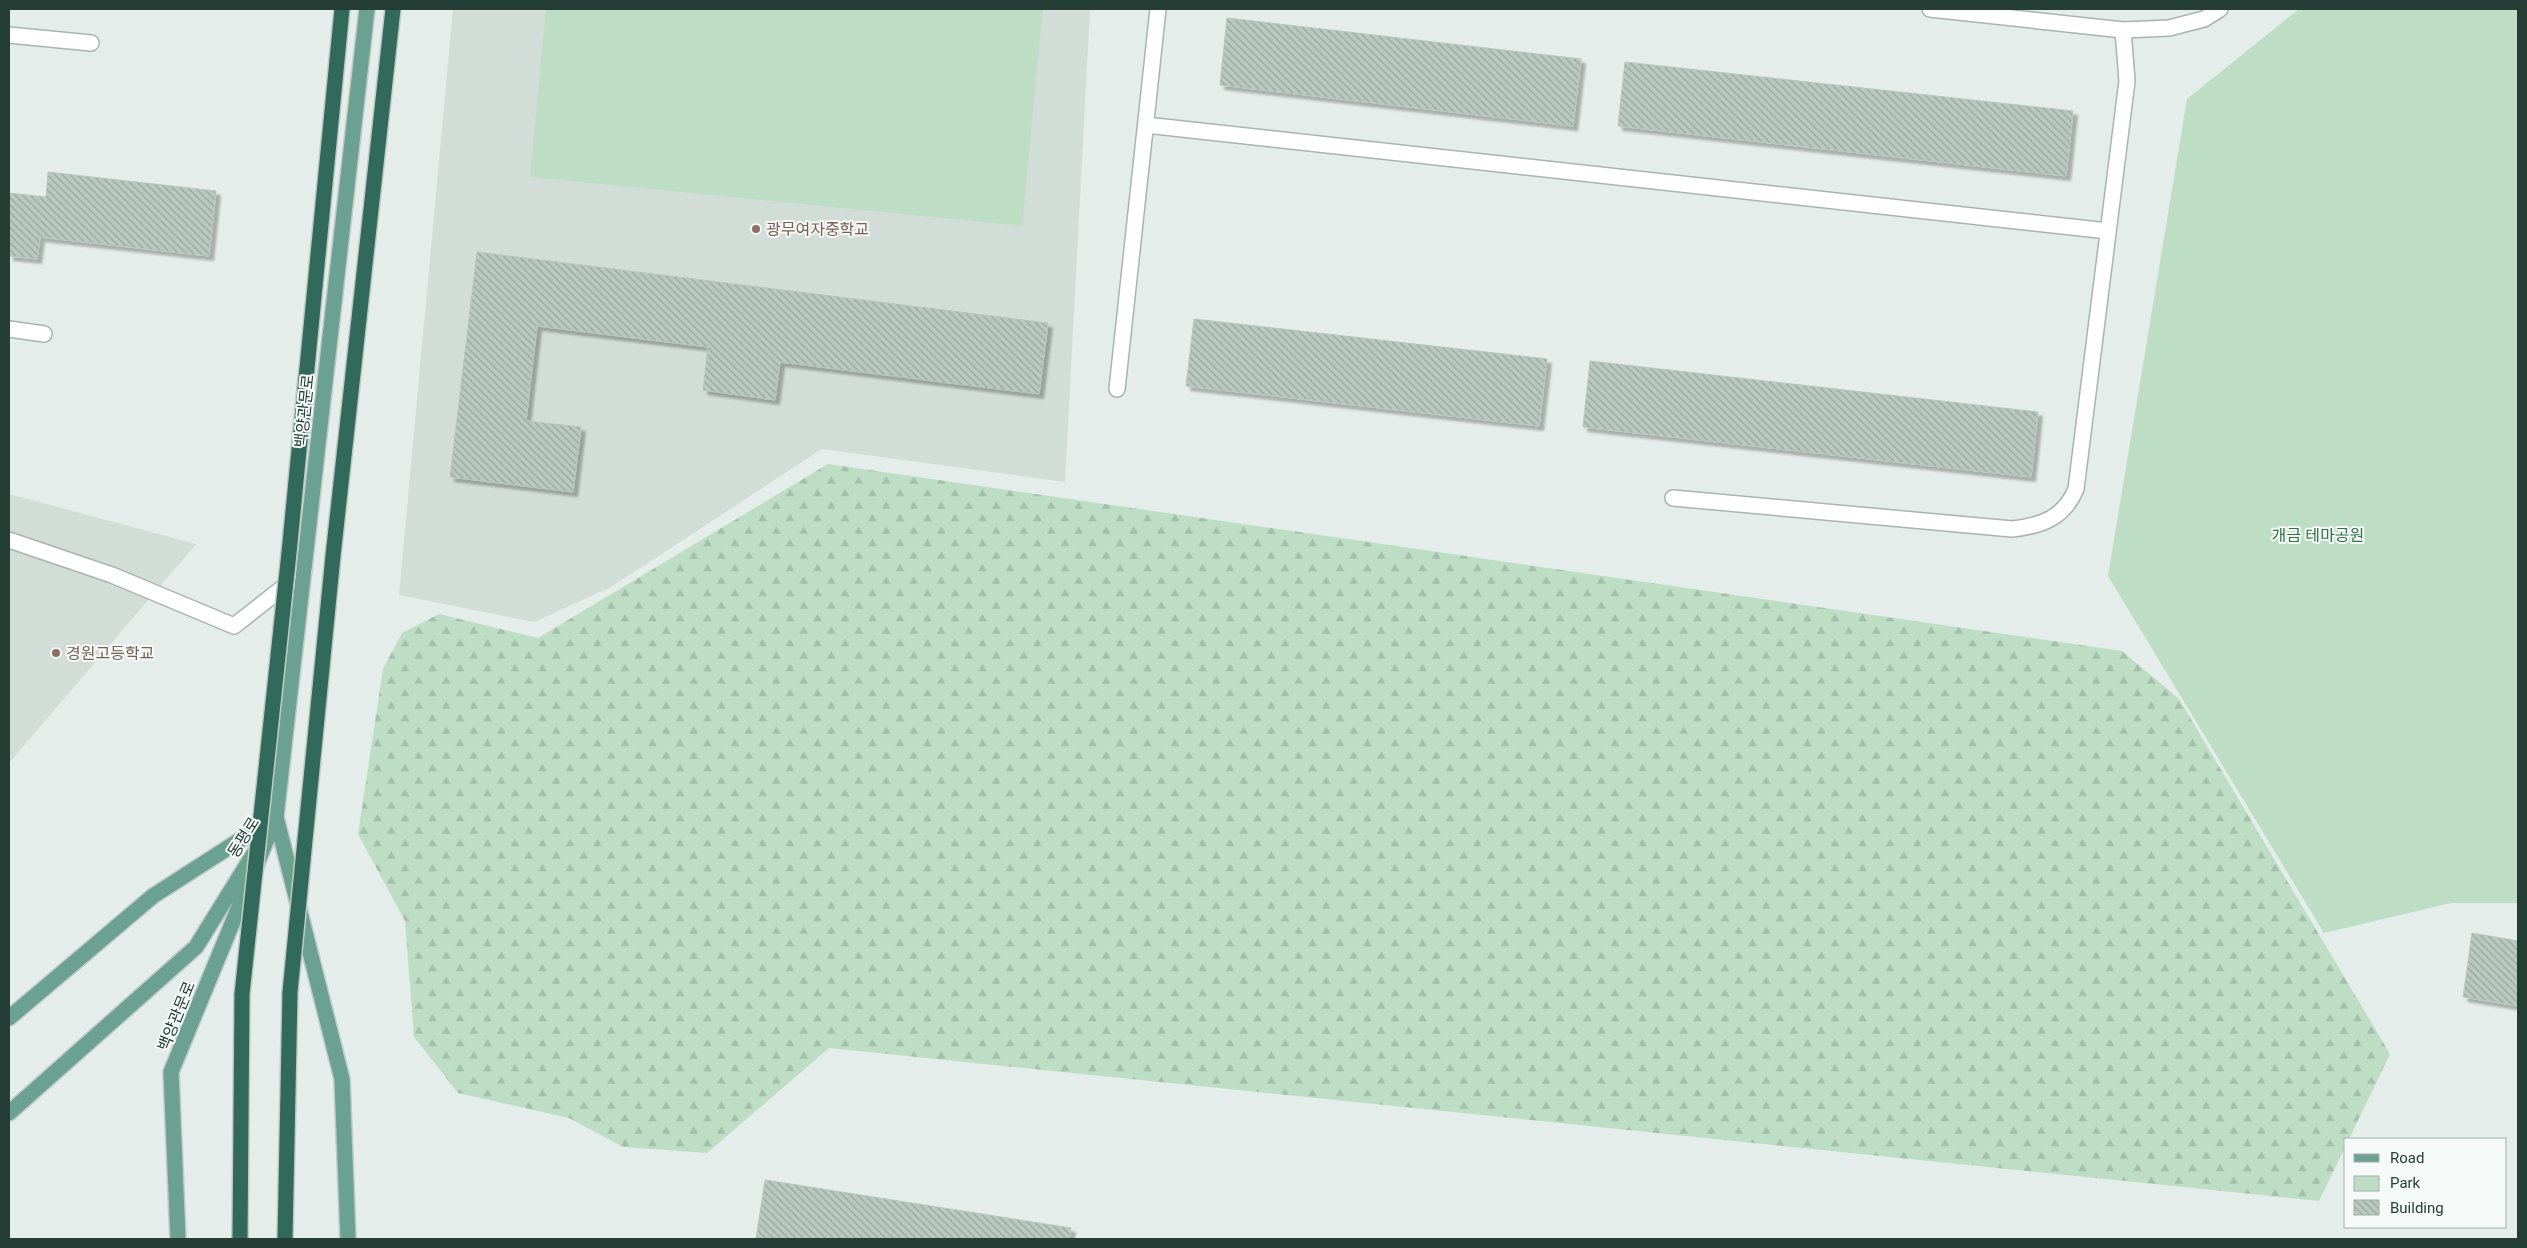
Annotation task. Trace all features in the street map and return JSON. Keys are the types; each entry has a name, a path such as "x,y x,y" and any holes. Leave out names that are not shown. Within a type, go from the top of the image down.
{"highway":[{"path":"240,1239 242,994 342,9"},
{"path":"285,1239 290,992 333,556 393,9"}],"main road":[{"name":"백양관문로","path":"178,1239 172,1072 276,818 367,9"},
{"name":"백양관문로","path":"276,818 342,1079 348,1239"},
{"name":"동평로","path":"9,1018 153,896 276,818"},
{"name":"동평로","path":"9,1113 196,947 276,818"}],"street":[{"path":"1117,389 1158,9"},
{"path":"1930,9 2123,30 2169,28 2204,19 2220,9"},
{"path":"1673,498 2012,529 2036,526 2055,516 2071,501 2076,489 2126,81 2123,30"},
{"path":"9,35 91,43"},
{"path":"1146,125 2108,231"},
{"path":"9,329 44,334"},
{"path":"9,540 112,575 234,626 304,571"}],"shaded area":[{"name":"광무여자중학교","path":"453,9 1090,9 1065,482 822,449 611,587 534,622 399,595"},
{"name":"경원고등학교","path":"9,494 196,544 9,763"}],"green space":[{"path":"546,9 1043,9 1022,226 530,177"},
{"name":"개금 테마공원","path":"2299,9 2518,9 2518,903 2451,903 2324,933 2108,576 2187,99"},
{"path":"828,464 2122,651 2179,699 2390,1054 2349,1138 2344,1138 2344,1149 2319,1201 829,1048 707,1153 623,1147 569,1118 458,1093 414,1037 405,921 358,834 383,669 402,633 439,614 538,638"}],"building":[{"path":"1227,18 1581,59 1573,126 1220,85"},
{"path":"1625,62 2073,111 2066,176 1618,126"},
{"path":"48,172 216,191 209,256 40,237 37,259 9,256 9,193 46,197"},
{"path":"477,252 1048,323 1039,394 780,362 775,400 703,390 708,347 537,326 526,421 581,427 573,492 450,477"},
{"path":"1194,319 1547,359 1539,426 1186,386"},
{"path":"1590,361 2038,412 2031,477 1583,427"},
{"path":"2472,933 2518,941 2518,1006 2463,997"},
{"path":"765,1180 1071,1228 1069,1239 756,1239"}],"place":[{"name":"광무여자중학교","path":"756,229"},
{"name":"경원고등학교","path":"56,653"}]}
